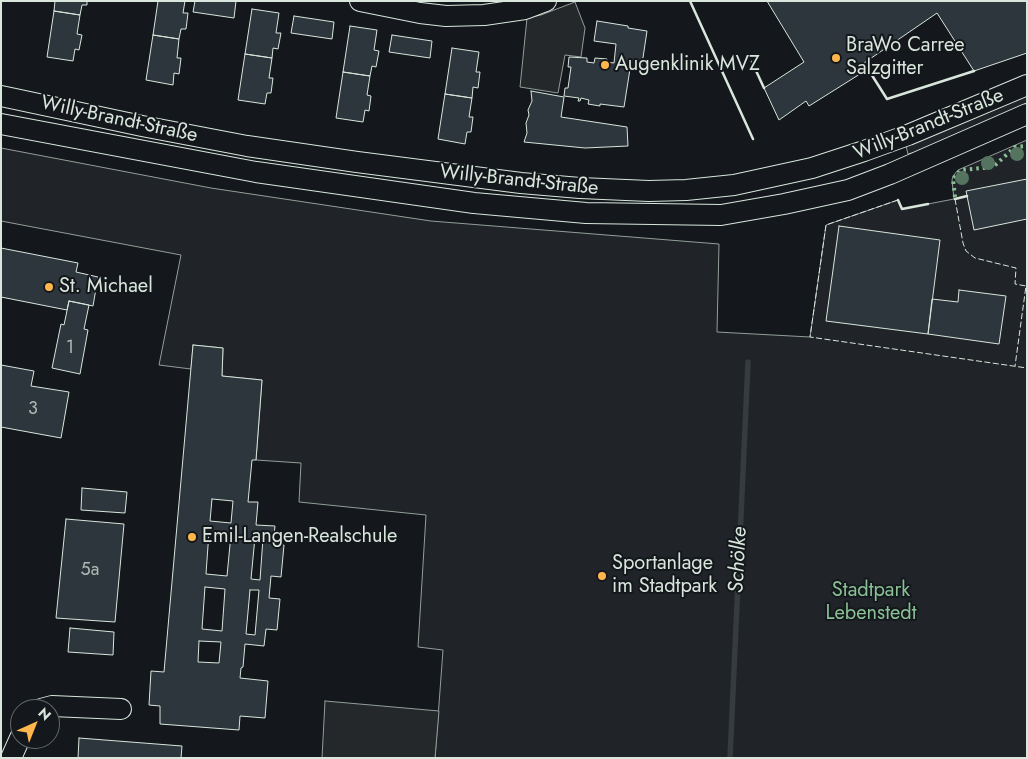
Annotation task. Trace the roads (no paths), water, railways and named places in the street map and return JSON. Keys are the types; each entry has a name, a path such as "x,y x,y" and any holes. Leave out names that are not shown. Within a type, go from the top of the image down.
{"street":[{"path":"360,1 420,13 446,16 484,15 526,9 546,1"},
{"name":"Willy-Brandt-Straße","path":"1,96 248,146 357,162 521,184 649,191 686,190 734,185 812,168 864,152 1027,85"},
{"name":"Willy-Brandt-Straße","path":"1,124 256,172 474,203 586,212 721,215 792,203 848,190 890,174 1027,114"},
{"path":"60,706 121,709"}],"waterway":[{"name":"Schölke","path":"730,758 748,362"}],"place":[{"name":"BraWo Carree Salzgitter","path":"836,58"},
{"name":"Augenklinik MVZ","path":"605,65"},
{"name":"St. Michael","path":"49,287"},
{"name":"Emil-Langen-Realschule","path":"192,537"},
{"name":"Sportanlage im Stadtpark","path":"602,576"}],"park label":[{"name":"Stadtpark Lebenstedt","path":"871,602"}]}
